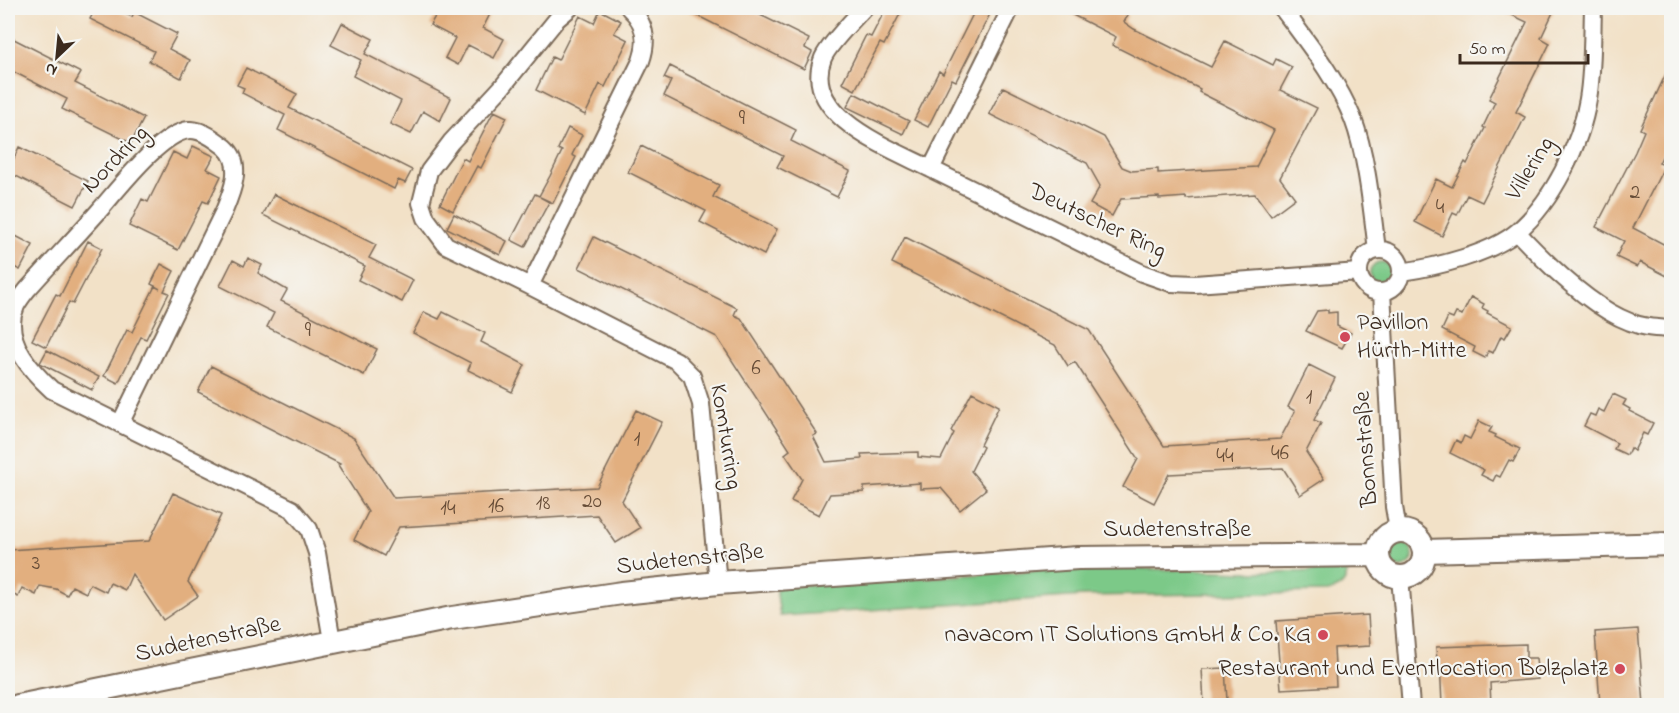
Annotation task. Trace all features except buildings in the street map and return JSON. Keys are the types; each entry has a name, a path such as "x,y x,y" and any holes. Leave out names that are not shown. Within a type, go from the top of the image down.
{"street":[{"name":"Komturring","path":"570,8 557,19 502,87 451,142 429,171 424,185 422,203 426,218 446,245 677,361 692,376 700,404 718,583"},
{"path":"530,286 646,47 644,32 637,15 629,8"},
{"name":"Deutscher Ring","path":"864,8 824,56 819,74 822,91 832,108 845,123 931,169 1142,273 1171,283 1195,284 1359,272"},
{"path":"931,169 1011,8"},
{"path":"1282,8 1312,48 1353,119 1360,144 1377,250"},
{"name":"Villering","path":"1401,272 1448,263 1493,246 1517,232 1538,209 1560,177 1584,122 1588,98 1593,8"},
{"name":"Nordring","path":"120,424 233,191 236,173 230,152 212,136 190,130 172,136 141,163 27,290 16,306 12,326 16,344 32,372 52,390 120,424 292,509 309,529 317,553 332,641"},
{"path":"1517,232 1546,262 1599,305 1628,322 1647,328 1671,330"},
{"path":"1377,250 1386,250 1400,262 1401,272 1396,285 1382,292 1367,287 1359,272 1360,264 1365,256 1377,250"},
{"name":"Bonnstraße","path":"1382,292 1394,507 1398,530"},
{"path":"1398,530 1413,533 1418,538 1424,552 1423,561 1418,570 1410,576 1400,577 1387,573 1378,562 1377,555 1379,543 1383,538 1398,530"},
{"path":"1424,552 1671,544"},
{"name":"Sudetenstraße","path":"18,705 452,618 622,593 718,583 1078,558 1377,555"},
{"path":"1400,577 1411,705"}],"green space":[{"path":"1377,262 1385,262 1392,269 1392,277 1385,284 1377,284 1370,277 1370,269"},
{"path":"1401,543 1410,546 1413,555 1410,564 1401,567 1392,564 1389,555 1392,546"},
{"path":"1093,567 1246,572 1347,571 1342,585 1327,592 1084,596 780,616 776,587"}],"place":[{"name":"Pavillon Hürth-Mitte","path":"1345,337"},
{"name":"navacom IT Solutions GmbH & Co. KG","path":"1323,635"},
{"name":"Restaurant und Eventlocation Bolzplatz","path":"1620,669"}]}
